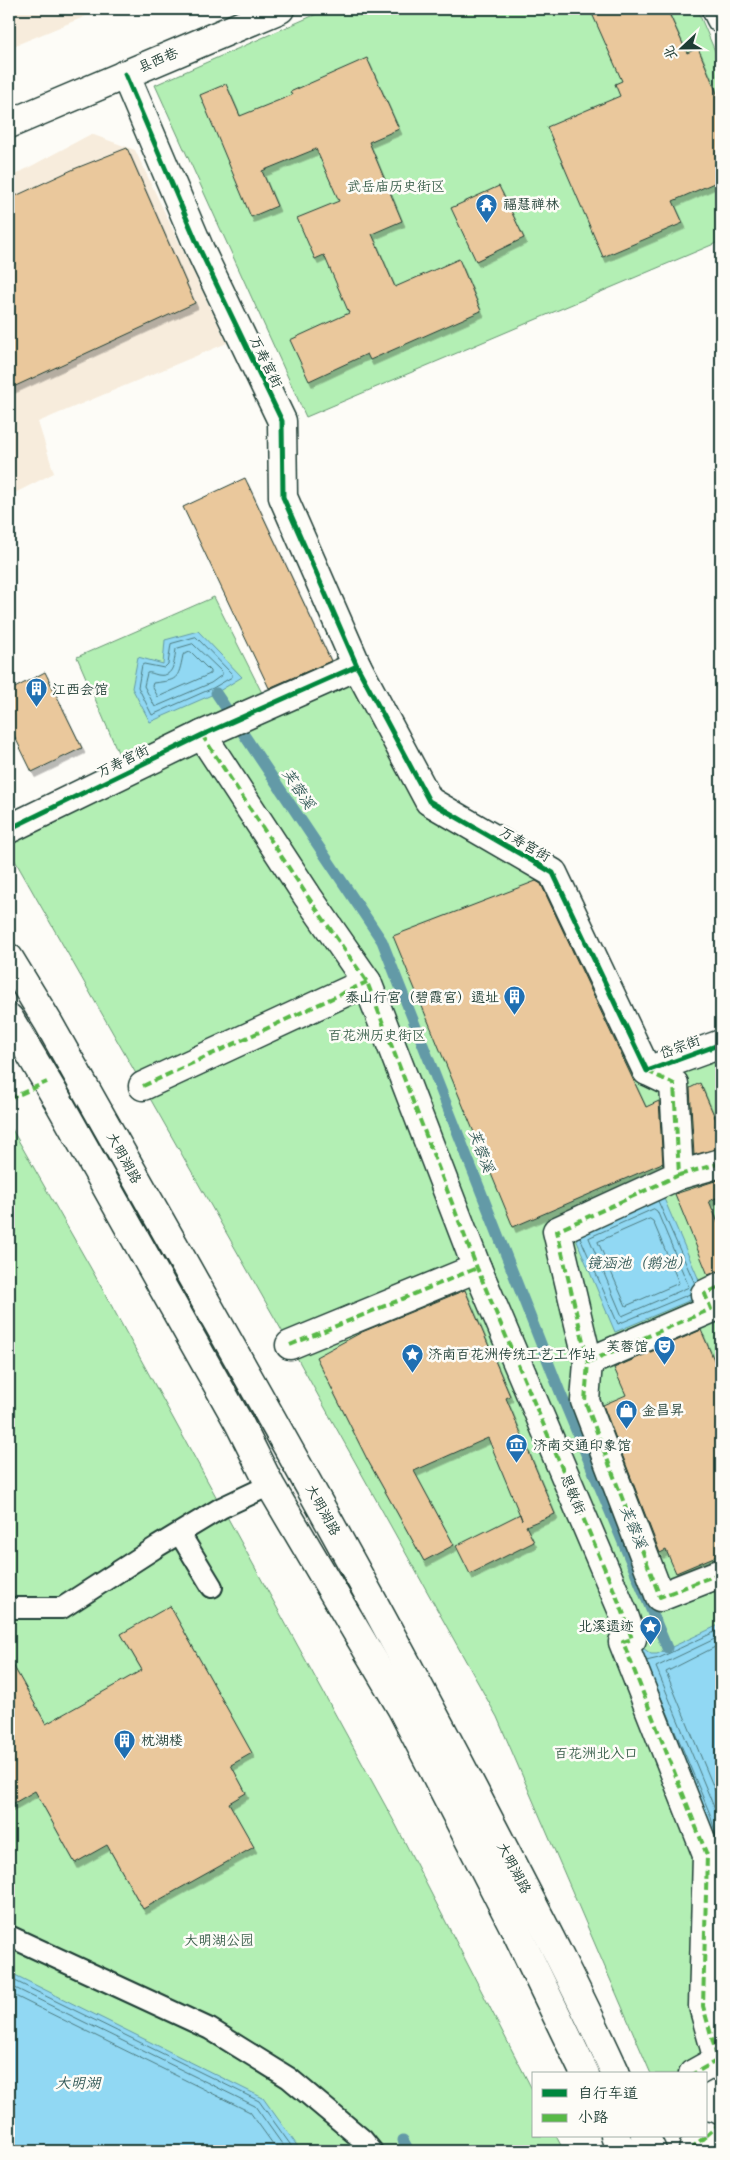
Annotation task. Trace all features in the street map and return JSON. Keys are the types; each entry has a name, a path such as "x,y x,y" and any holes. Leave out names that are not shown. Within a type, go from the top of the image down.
{"street":[{"name":"县西巷","path":"9,124 280,9"},
{"path":"716,9 721,19"},
{"name":"万寿宫街","path":"125,74 200,250 282,421 283,497 357,666 429,801 553,873 647,1071"},
{"name":"万寿宫街","path":"9,829 207,733 357,666"},
{"name":"思敏街","path":"207,733 308,897 367,982 477,1268 624,1612 632,1639 623,1642 707,1855 703,2006 718,2060 697,2072"},
{"name":"大明湖路","path":"9,958 48,1022 336,1532 583,2000 615,2072"},
{"path":"143,1086 367,982"},
{"name":"大明湖路","path":"9,1018 57,1099 235,1417 270,1485 402,1709 516,1933 584,2072"},
{"name":"岱宗街","path":"647,1071 721,1044"},
{"path":"647,1071 674,1084 679,1175"},
{"path":"721,1164 679,1175 557,1231 588,1362 585,1401 660,1597 721,1573"},
{"path":"290,1346 477,1268"},
{"path":"588,1362 710,1309 704,1294 721,1286"},
{"path":"708,2134 721,2123"},
{"path":"616,2138 622,2151"},
{"path":"646,2138 652,2151"},
{"path":"693,2151 694,2146 704,2138"}],"lane":[{"path":"9,1608 62,1608 221,1508 270,1485"},
{"path":"180,1534 212,1587"},
{"path":"9,1936 210,2029 289,2078 364,2140 372,2151"}],"shaded area":[{"path":"9,9 103,9 9,48"},
{"path":"91,134 135,150 227,343 38,422 54,473 9,496 9,178"}],"green space":[{"name":"武岳庙历史街区","path":"328,9 697,9 721,65 721,241 306,417 155,85"},
{"path":"214,597 263,695 120,757 77,657"},
{"name":"百花洲历史街区","path":"357,666 429,801 553,873 647,1071 721,1044 721,2065 708,2081 708,2072 650,2072 497,1717 290,1345 9,850 9,830"},
{"name":"大明湖公园","path":"9,1124 93,1272 396,1825 532,2089 532,2138 557,2138 564,2151 9,2151"}],"water":[{"path":"198,631 242,677 216,693 150,722 132,688 138,657 163,664 165,640"},
{"name":"镜涵池（鹅池）","path":"662,1194 705,1294 615,1332 573,1232"},
{"path":"721,1624 721,2011 718,1861 639,1650 643,1648 651,1654 657,1654"},
{"name":"大明湖","path":"9,1972 263,2098 301,2151 9,2151"}],"building":[{"path":"590,9 667,9 687,53 698,48 721,103 721,180 673,201 683,223 603,257 547,127 620,96 615,84 622,81"},
{"path":"367,58 399,129 369,142 402,221 372,234 395,287 459,259 481,311 370,360 367,354 309,381 290,340 349,313 324,255 315,259 297,218 339,201 316,149 262,171 277,206 251,217 200,95 226,84 240,116 292,95 290,92"},
{"path":"127,148 195,303 9,389 9,199 74,169"},
{"name":"福慧禅林","path":"499,186 524,238 476,261 451,208"},
{"path":"245,478 331,661 269,688 183,507"},
{"name":"江西会馆","path":"45,672 82,748 32,772 9,725 9,691"},
{"name":"泰山行宫（碧霞宫）遗址","path":"536,881 541,884 646,1107 659,1101 663,1165 662,1163 513,1227 393,936"},
{"path":"700,1083 721,1131 721,1148 694,1155 690,1088"},
{"path":"721,1179 721,1196 709,1201 721,1230 721,1270 708,1275 675,1194"},
{"path":"465,1290 510,1396 506,1398 555,1514 526,1526 534,1542 470,1574 456,1546 520,1514 488,1438 414,1471 454,1545 424,1561 367,1459 316,1357 362,1332"},
{"path":"701,1330 721,1376 721,1554 676,1573 666,1550 660,1553 603,1405 626,1395 614,1368"},
{"name":"枕湖楼","path":"170,1606 252,1753 231,1765 246,1793 229,1803 254,1847 143,1909 107,1845 75,1863 35,1791 9,1806 9,1658 46,1724 142,1670 121,1634"}],"waterway":[{"name":"芙蓉溪","path":"216,693 382,941 560,1392 667,1648"},
{"path":"403,2140 409,2151"}],"marked path":[{"path":"202,735 308,897 367,982 477,1268 623,1612 632,1639 623,1642 707,1855 703,2006 718,2060 697,2072"},
{"path":"143,1086 367,982"},
{"path":"647,1071 674,1084 679,1175 557,1231 588,1362 585,1401 660,1597 721,1573"},
{"path":"9,1099 47,1082"},
{"path":"679,1175 721,1163"},
{"path":"290,1345 477,1268"},
{"path":"588,1362 711,1309 705,1294 721,1286"},
{"path":"708,2134 721,2123"},
{"path":"693,2151 694,2146 704,2138"}],"cycle path":[{"path":"125,74 200,250 282,421 283,497 357,666 429,801 553,873 647,1071 721,1044"},
{"path":"9,829 202,735 357,666"}],"place":[{"name":"福慧禅林","path":"487,223"},
{"name":"江西会馆","path":"36,708"},
{"name":"泰山行宫（碧霞宫）遗址","path":"515,1016"},
{"name":"芙蓉馆","path":"664,1365"},
{"name":"济南百花洲传统工艺工作站","path":"412,1373"},
{"name":"金昌昇","path":"626,1429"},
{"name":"济南交通印象馆","path":"517,1464"},
{"name":"北溪遗迹","path":"650,1645"},
{"name":"枕湖楼","path":"125,1759"}],"park label":[{"name":"百花洲北入口","path":"596,1753"}]}
